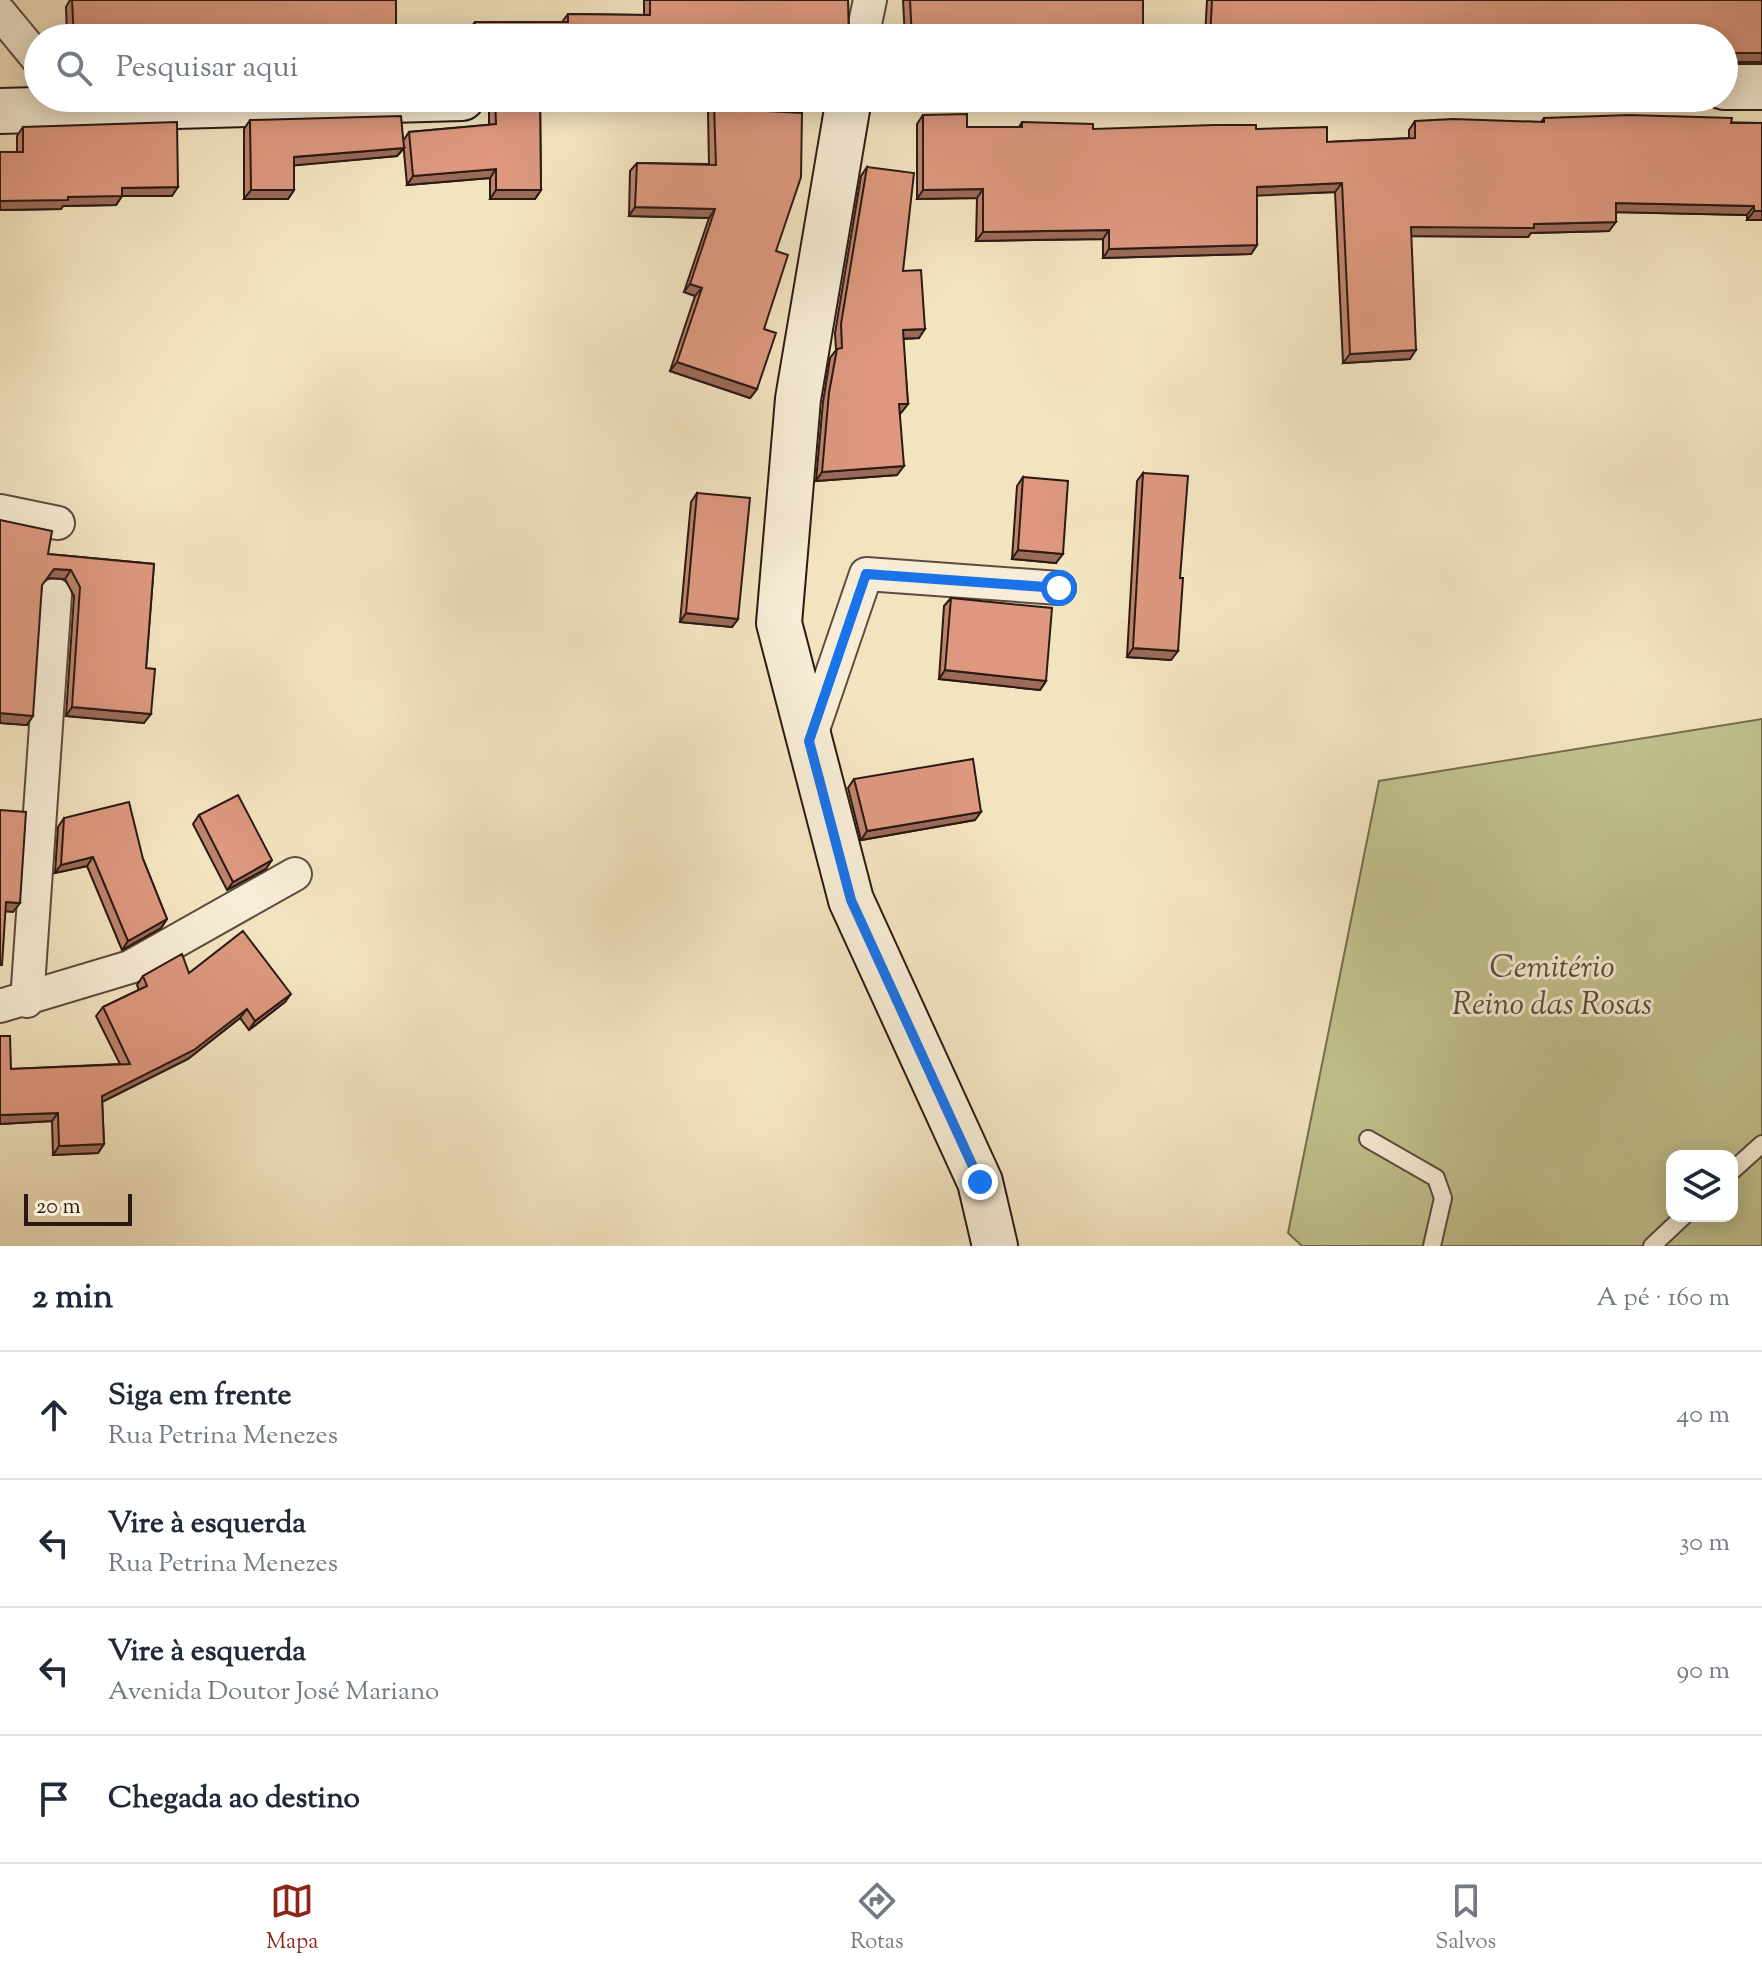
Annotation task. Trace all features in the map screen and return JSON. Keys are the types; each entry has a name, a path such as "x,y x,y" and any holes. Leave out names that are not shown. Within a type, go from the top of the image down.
{"street":[{"path":"865,24 870,0"},
{"path":"0,13 24,42"},
{"path":"1738,87 1762,87"},
{"path":"0,111 24,108"},
{"path":"847,112 798,399 779,623 851,900 980,1182 995,1246"},
{"path":"0,511 58,523"},
{"path":"809,741 866,574 1059,588"},
{"path":"55,595 13,1004 130,967 295,874"}],"lane":[{"path":"1368,1139 1436,1178 1443,1198 1432,1246"},
{"path":"1738,1166 1762,1144"},
{"path":"1652,1246 1678,1222"}],"green space":[{"name":"Cemitério Reino das Rosas","path":"1762,719 1762,1246 1302,1246 1288,1233 1379,781"}],"building":[{"path":"72,0 396,0 396,24 73,24"},
{"path":"650,0 848,0 849,24 475,24 568,22 568,14 650,15"},
{"path":"910,0 1143,0 1143,24 911,24"},
{"path":"1212,0 1762,0 1762,53 1738,53 1738,24 1211,24"},
{"path":"496,112 540,112 541,190 496,190 496,169 413,176 409,132 496,124"},
{"path":"714,112 802,113 801,177 776,251 788,255 764,329 776,333 757,389 677,362 702,288 690,284 715,209 635,207 637,163 716,165"},
{"path":"967,114 967,127 1022,127 1022,122 1093,124 1093,129 1214,125 1256,125 1256,129 1327,127 1327,142 1415,138 1415,121 1544,122 1544,118 1629,115 1732,118 1731,123 1762,123 1762,211 1754,211 1754,206 1616,203 1616,222 1534,224 1534,228 1411,227 1416,350 1350,354 1342,183 1257,187 1257,245 1109,249 1109,230 983,232 983,189 923,190 923,115"},
{"path":"401,116 404,148 294,157 294,190 251,190 250,120"},
{"path":"177,122 178,187 122,188 122,196 0,201 0,152 23,152 23,127"},
{"path":"867,167 914,173 903,271 921,270 925,329 903,330 908,404 899,404 904,466 822,472 829,393 837,349 842,348 841,324"},
{"path":"1143,473 1188,476 1178,651 1133,648"},
{"path":"1023,477 1068,481 1063,554 1018,550"},
{"path":"697,493 750,498 738,619 686,613"},
{"path":"0,520 52,531 48,554 154,564 146,668 155,669 151,714 72,707 80,587 71,570 54,569 42,585 33,716 0,713"},
{"path":"951,598 1052,608 1046,681 945,670"},
{"path":"973,759 981,812 867,831 854,779"},
{"path":"238,795 272,860 233,882 199,815"},
{"path":"129,802 143,859 167,919 128,941 93,857 61,865 64,818"},
{"path":"0,810 26,812 20,903 6,902 2,965 0,965"},
{"path":"243,931 291,994 255,1021 247,1009 194,1050 102,1096 104,1144 59,1146 58,1113 0,1115 0,1036 10,1036 11,1069 130,1064 103,1007 147,986 143,976 182,954 189,973"}],"route":[{"path":"980,1182 851,900 809,741 866,574 1059,588"}]}
